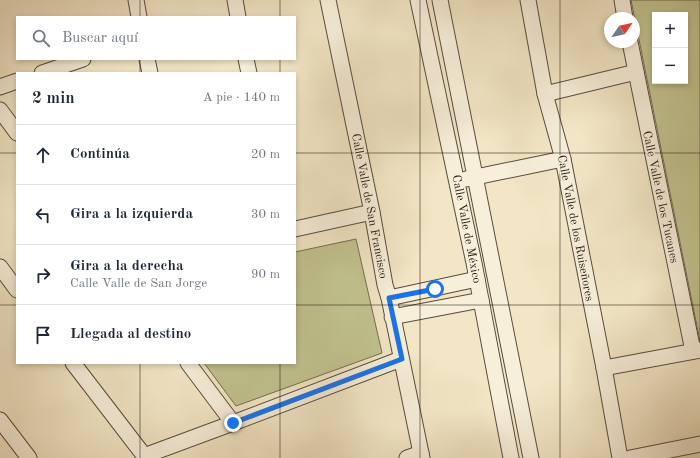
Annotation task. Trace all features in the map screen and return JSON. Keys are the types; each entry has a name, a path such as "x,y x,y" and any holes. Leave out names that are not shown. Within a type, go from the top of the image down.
{"street":[{"path":"136,0 139,16"},
{"path":"235,0 238,16"},
{"name":"Calle Valle de San Francisco","path":"328,0 372,212 385,285 402,359 416,456"},
{"name":"Calle Valle de México","path":"418,0 474,263 511,458"},
{"name":"Calle Valle de México","path":"440,0 531,458"},
{"name":"Calle Valle de los Ruiseñores","path":"528,0 546,94 563,159 620,458"},
{"path":"622,0 624,12"},
{"name":"Calle Valle de los Tucanes","path":"631,48 697,351"},
{"path":"45,72 80,60"},
{"path":"147,60 150,72"},
{"path":"246,60 249,72"},
{"path":"546,94 636,72"},
{"path":"0,87 16,81"},
{"path":"0,110 16,132"},
{"path":"457,181 563,159"},
{"path":"296,229 372,212"},
{"path":"474,263 492,260"},
{"path":"389,298 477,279"},
{"path":"392,317 480,300"},
{"path":"604,368 697,351"},
{"path":"74,364 145,457 402,359"},
{"path":"189,364 233,423"},
{"path":"0,420 29,458"},
{"path":"630,458 700,444"}],"green space":[{"path":"631,0 700,0 700,341 640,44 640,12 633,12"},
{"path":"356,239 382,353 236,406 205,364 296,364 296,252"}],"route":[{"path":"233,423 402,359 389,298 435,289"}]}
